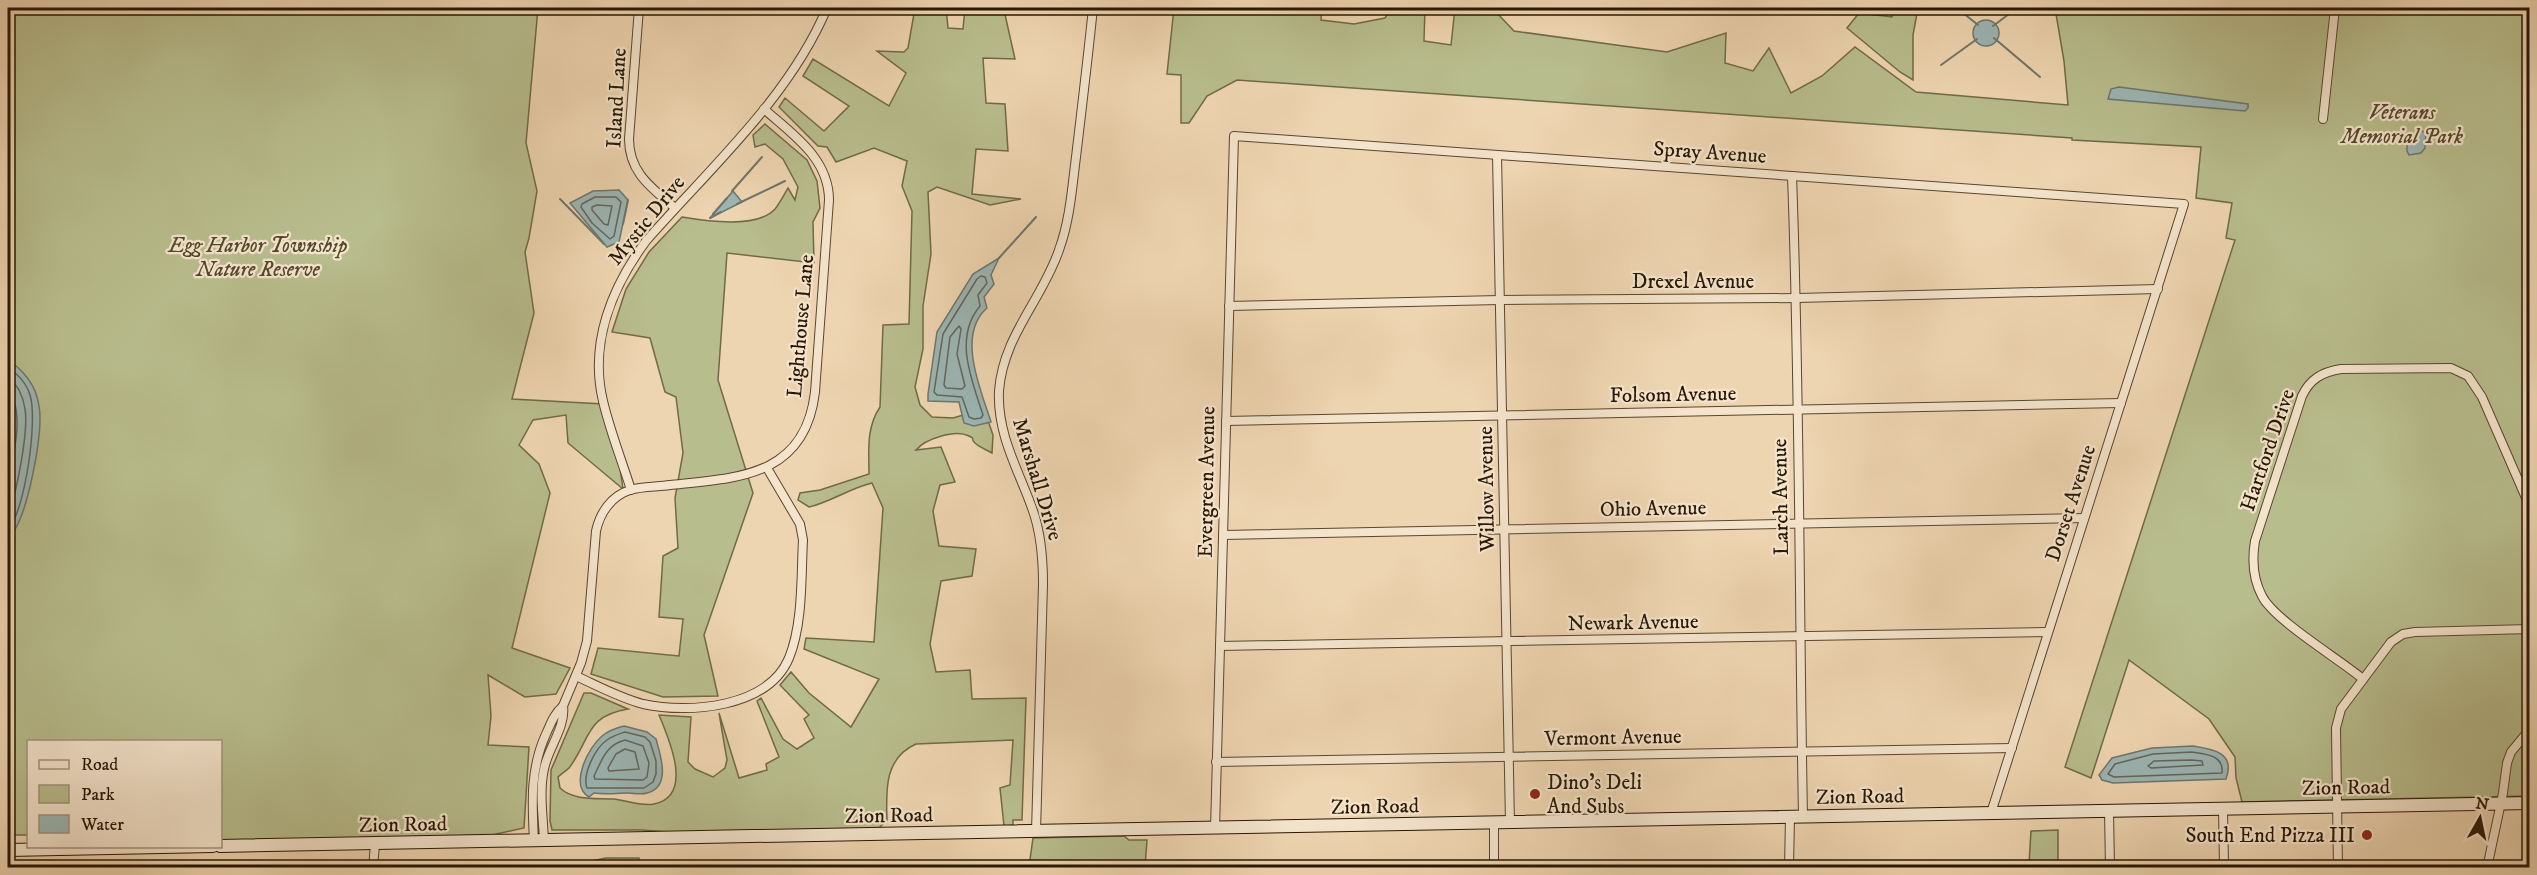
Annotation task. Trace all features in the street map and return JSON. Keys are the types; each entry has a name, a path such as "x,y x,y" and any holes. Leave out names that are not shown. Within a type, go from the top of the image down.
{"street":[{"name":"Island Lane","path":"639,8 629,139 630,156 643,180 675,208"},
{"name":"Mystic Drive","path":"631,490 603,400 599,374 606,317 620,279 675,208 764,110 796,68 827,8"},
{"name":"Marshall Drive","path":"1036,832 1043,584 1041,550 1032,508 1004,438 999,390 1010,344 1052,268 1068,221 1093,8"},
{"path":"2323,118 2335,8"},
{"name":"Lighthouse Lane","path":"539,840 543,774 549,751 564,716 563,706 576,676 587,641 597,527 603,512 612,500 631,490 739,478 767,468 796,442 807,423 812,405 829,193 826,177 819,162 764,110"},
{"name":"Spray Avenue","path":"1234,136 2184,204"},
{"name":"Evergreen Avenue","path":"1215,829 1234,136"},
{"name":"Willow Avenue","path":"1497,155 1510,823"},
{"name":"Larch Avenue","path":"1792,176 1797,298 1796,410 1803,817"},
{"name":"Dorset Avenue","path":"1991,813 2184,204"},
{"name":"Drexel Avenue","path":"1229,306 1500,300 1797,298 2158,289"},
{"name":"Hartford Drive","path":"2363,679 2277,613 2262,597 2252,560 2255,541 2302,396 2310,382 2325,372 2341,369 2445,368 2463,372 2482,397 2529,507"},
{"name":"Folsom Avenue","path":"1226,421 2121,403"},
{"path":"576,676 631,700 662,707 684,708 730,702 757,692 776,678 787,662 794,645 803,540 800,524 767,468"},
{"name":"Ohio Avenue","path":"1223,535 2084,518"},
{"path":"2338,867 2338,718 2341,709 2391,642 2403,634 2426,631 2529,629"},
{"name":"Newark Avenue","path":"1220,646 1507,643 2047,632"},
{"path":"2487,867 2509,758 2529,729"},
{"name":"Vermont Avenue","path":"1216,762 2012,748"},
{"name":"Zion Road","path":"222,846 1215,829 2529,802"},
{"path":"2223,808 2224,867"},
{"path":"2109,811 2110,867"},
{"path":"1789,867 1790,817"},
{"path":"1494,823 1494,867"},
{"path":"373,867 375,844"},
{"path":"8,850 110,848"}],"green space":[{"name":"Egg Harbor Township Nature Reserve","path":"8,8 538,8 526,143 537,191 525,252 534,313 512,399 604,404 617,448 623,489 568,443 566,415 533,420 519,445 539,464 550,493 512,648 570,668 556,694 525,697 488,675 491,716 488,745 529,747 524,828 492,835 222,841 222,740 27,740 27,835 8,835"},
{"path":"915,8 946,8 948,28 963,29 965,8 1004,10 1015,59 983,58 986,103 1005,104 1008,151 976,149 972,194 1021,199 990,205 937,187 928,192 931,254 923,306 923,349 915,387 920,405 932,417 953,418 984,409 993,435 992,453 973,441 973,438 963,434 948,434 933,439 916,450 941,447 955,482 940,485 933,511 939,546 976,549 972,576 941,581 930,644 936,672 970,670 972,699 1026,698 1022,820 1013,820 1013,825 1004,826 1000,788 1010,785 1013,740 916,744 906,750 892,767 887,787 887,820 878,829 670,832 552,830 550,821 551,770 584,693 591,693 628,709 614,712 596,723 569,768 558,777 560,788 578,797 613,799 649,805 666,799 673,790 676,778 672,751 659,715 691,717 688,762 695,769 713,777 725,768 727,760 719,713 739,778 767,770 766,764 779,757 757,701 761,698 783,739 797,749 814,738 804,719 809,715 780,685 791,672 809,693 851,727 879,679 804,649 806,638 874,642 883,508 872,483 809,507 798,500 800,493 820,490 869,474 870,431 880,407 883,325 909,324 912,211 902,186 907,161 874,148 836,162 827,147 818,146 779,107 785,98 824,131 849,106 803,76 813,59 889,106 906,73 877,51 904,52 908,48"},
{"name":"Veterans Memorial Park","path":"1174,8 1322,8 1321,20 1354,24 1385,18 1391,8 1425,8 1424,41 1451,45 1455,8 1495,11 1514,31 1667,52 1726,33 1725,63 1753,71 1769,48 1791,93 1822,76 1855,47 1916,92 2068,105 2064,61 2055,8 2529,8 2529,796 2242,802 2236,778 2235,757 2209,719 2129,660 2091,778 2065,767 2235,240 2226,238 2232,203 2196,198 2201,147 2072,140 2072,138 1237,80 1207,96 1189,123 1181,123 1181,75 1167,74"},
{"path":"1894,8 1918,8 1913,35 1913,80 1847,28 1859,13 1892,17"},
{"path":"765,124 807,160 817,181 820,208 813,222 814,263 727,253 718,380 753,493 704,635 718,696 663,697 591,674 598,648 679,656 683,619 659,617 663,556 678,548 675,498 683,453 676,397 665,392 650,338 612,332 626,289 649,252 682,217 717,222 744,221 767,215 775,209 788,188 795,200 798,187 783,159 765,144 755,147 753,135"},
{"path":"2058,830 2058,867 1978,867 1978,865 2029,864 2031,831"},
{"path":"1124,836 1129,840 1147,840 1145,867 1029,867 1033,838"},
{"path":"606,858 639,858 639,867 563,867"}],"water":[{"path":"1986,20 1995,24 1999,33 1995,42 1986,46 1977,42 1973,33 1977,24"},
{"path":"2119,87 2248,104 2248,108 2245,111 2108,99 2111,89"},
{"path":"2422,131 2426,133 2425,148 2421,153 2409,155 2407,148 2409,141"},
{"path":"619,190 628,200 619,242 607,247 570,203 593,191"},
{"path":"733,191 742,202 710,218"},
{"path":"999,258 991,275 994,284 984,297 987,308 978,319 973,333 972,347 977,379 991,422 974,426 964,423 959,402 928,401 937,332 973,274"},
{"path":"8,359 33,386 40,418 31,482 21,516 15,530 8,538"},
{"path":"624,726 647,732 656,739 662,769 660,784 655,790 645,794 594,793 589,797 583,791 581,784 586,757 602,736"},
{"path":"2193,746 2214,751 2225,757 2228,763 2226,779 2113,783 2102,780 2099,775 2112,758 2152,748"}],"waterway":[{"path":"1957,8 1978,25"},
{"path":"1993,26 2017,8"},
{"path":"8,33 14,36"},
{"path":"1994,38 2040,77"},
{"path":"1941,65 1977,39"},
{"path":"732,191 762,157"},
{"path":"737,204 785,181"},
{"path":"713,214 727,198"},
{"path":"560,199 604,244"},
{"path":"623,224 628,200"},
{"path":"710,218 721,212"},
{"path":"999,258 1036,217"}],"place":[{"name":"Dino's Deli And Subs","path":"1535,794"},
{"name":"South End Pizza III","path":"2367,835"}]}
